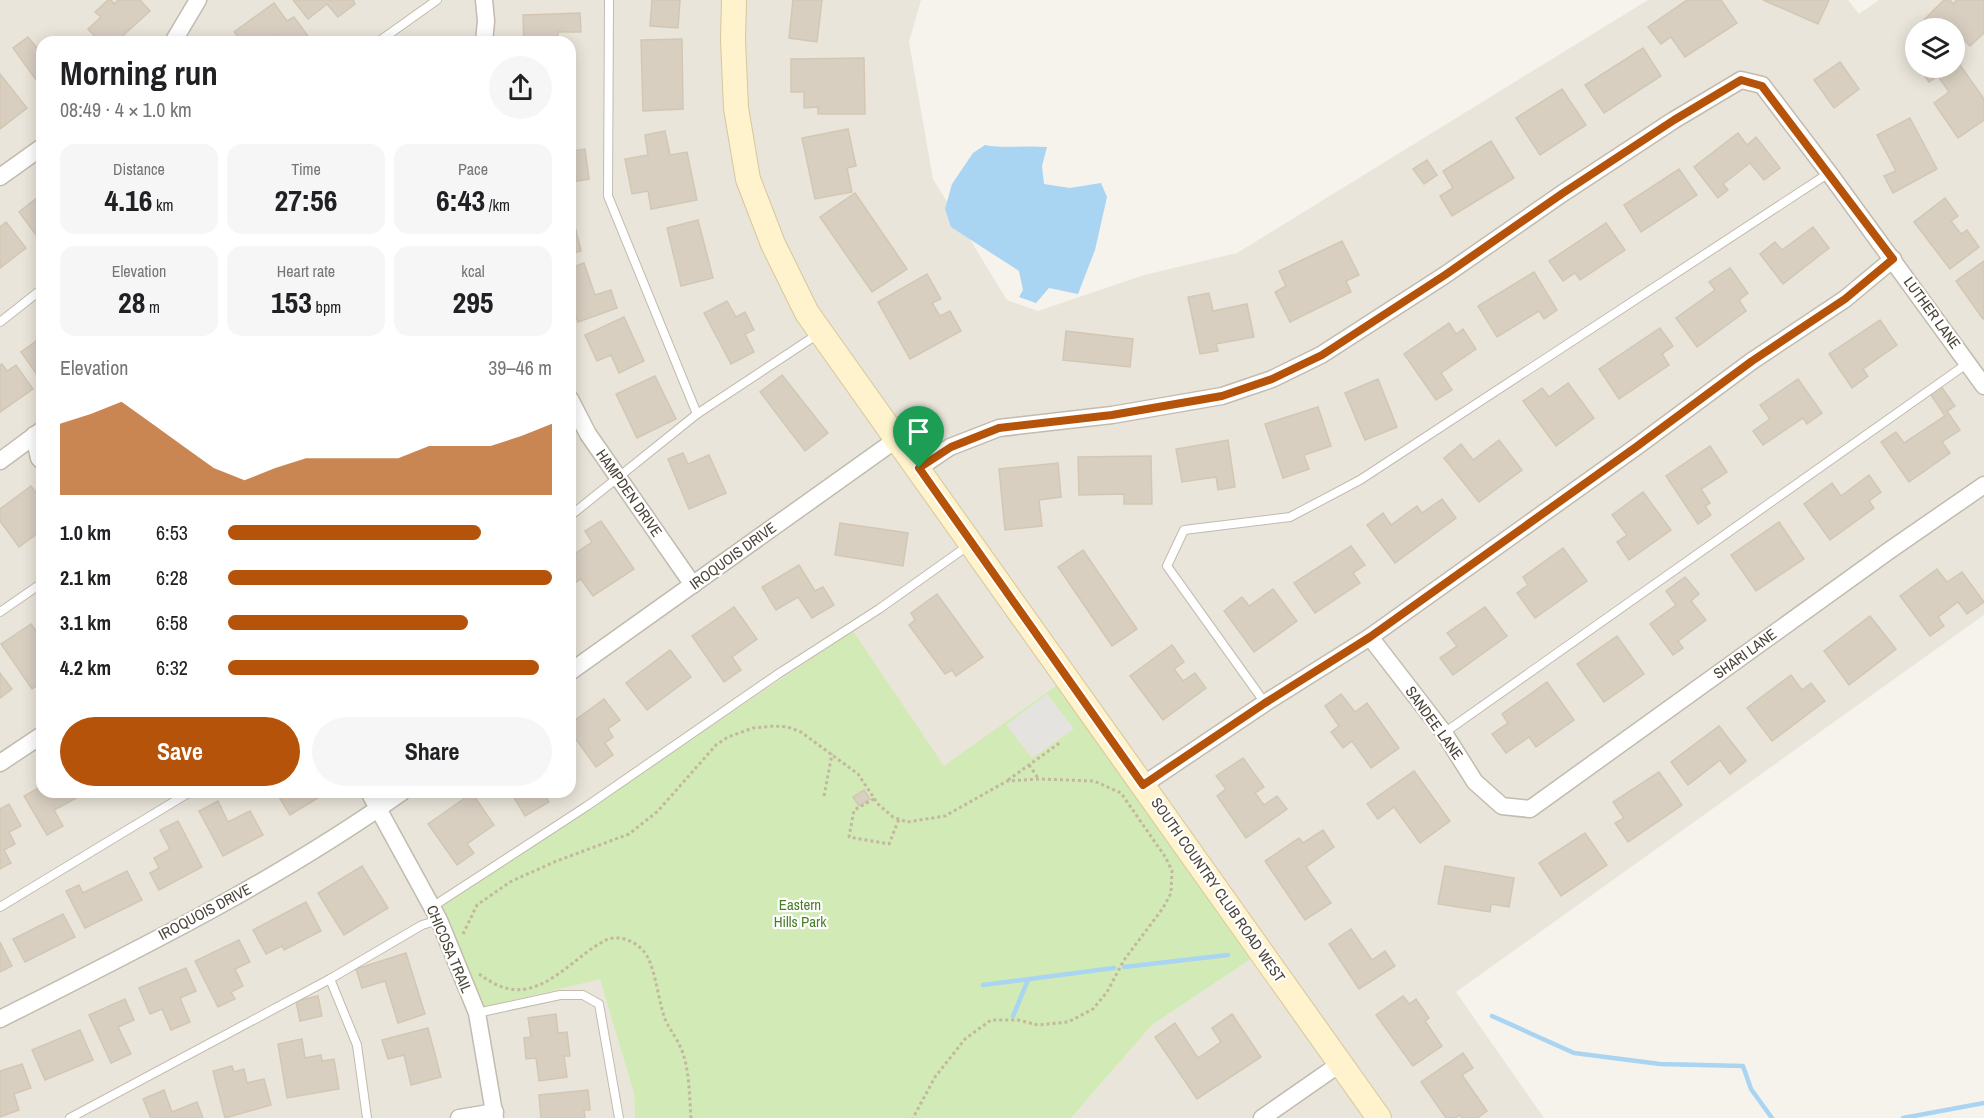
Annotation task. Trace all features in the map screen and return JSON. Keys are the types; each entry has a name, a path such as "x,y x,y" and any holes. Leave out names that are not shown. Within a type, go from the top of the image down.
{"street":[{"path":"177,36 198,0"},
{"path":"484,0 485,36"},
{"name":"SOUTH COUNTRY CLUB ROAD WEST","path":"734,0 736,108 748,179 773,244 807,313 1379,1118"},
{"name":"LUTHER LANE","path":"919,468 951,447 999,428 1112,415 1222,396 1272,379 1322,355 1674,120 1741,80 1762,86 1830,173 1984,386"},
{"path":"0,177 36,151"},
{"path":"1143,785 1265,703 1370,637 1752,361 1845,299 1893,259"},
{"name":"HAMPDEN DRIVE","path":"576,411 588,434 693,585"},
{"path":"2,456 36,433"},
{"name":"IROQUOIS DRIVE","path":"576,668 897,439"},
{"name":"SHARI LANE","path":"1503,806 1530,809 1984,485"},
{"name":"SANDEE LANE","path":"1370,637 1444,733 1475,782 1503,806"},
{"path":"0,763 36,739"},
{"name":"CHICOSA TRAIL","path":"373,798 436,914 477,1013 495,1115"},
{"name":"IROQUOIS DRIVE","path":"0,1019 252,887 393,798"},
{"path":"1262,1118 1341,1064"},
{"path":"459,1118 495,1115"}],"lane":[{"path":"386,36 437,0"},
{"path":"609,0 609,196 698,414"},
{"path":"1265,703 1167,566 1184,530 1290,517 1360,480 1830,173"},
{"path":"0,322 36,294"},
{"path":"576,511 698,414 821,332"},
{"path":"1444,733 1968,363"},
{"path":"70,1118 330,979 422,925 587,806 778,674 879,609 971,543"},
{"path":"0,612 36,587"},
{"path":"0,907 180,798"},
{"path":"330,979 357,1045 367,1118"},
{"path":"477,1013 560,995 583,995 599,1004 619,1118"}],"path":[{"path":"461,938 477,905 510,882 554,862 629,834 658,811 716,744 753,728 788,727 801,732 858,774 874,799 893,817 907,822 945,816 1007,781 1061,742"},
{"path":"824,796 832,754"},
{"path":"1029,765 1039,779"},
{"path":"913,1118 935,1077 965,1039 991,1020 1018,1020 1038,1025 1068,1022 1093,1009 1107,992 1124,960 1163,908 1171,893 1172,872 1166,858 1121,793 1094,781 1039,779 1007,781"},
{"path":"874,799 854,810 849,837 889,844 899,819"},
{"path":"473,970 501,988 525,989 549,979 605,940 620,937 640,946 649,958 664,1018 680,1044 685,1058 691,1118"}],"shaded area":[{"path":"0,0 921,0 909,42 933,179 1007,300 1038,311 1144,275 1237,253 1648,0 1848,0 1859,14 1879,0 1984,0 1984,615 1456,992 1544,1118 1071,1118 1152,1025 1251,959 1057,685 944,767 482,1008 600,978 634,1094 635,1118 0,1118"},
{"path":"1047,694 1074,729 1032,758 1006,725"}],"green space":[{"name":"Eastern Hills Park","path":"853,631 944,766 1057,685 1251,959 1152,1025 1071,1118 635,1118 634,1094 600,979 482,1008 443,906"}],"water":[{"path":"985,145 1047,147 1042,166 1044,184 1070,188 1101,183 1107,197 1095,250 1078,294 1049,288 1036,303 1019,297 1023,290 1019,271 951,227 945,209 952,184 973,153"}],"building":[{"path":"108,0 114,4 118,0 140,0 150,11 123,36 94,36 88,29 101,17 95,12"},
{"path":"293,0 353,0 355,4 338,17 327,4 308,19"},
{"path":"652,0 680,0 678,28 650,26"},
{"path":"793,0 822,0 817,42 789,38"},
{"path":"1687,0 1721,0 1737,23 1685,57 1671,37 1661,44 1648,27"},
{"path":"1763,0 1829,0 1818,24"},
{"path":"1944,0 1950,0 1953,4 1957,0 1984,0 1984,33 1970,46 1965,41 1965,18 1926,18"},
{"path":"274,3 287,21 294,17 308,36 237,36 234,32"},
{"path":"580,13 581,32 558,32 558,36 524,36 523,15"},
{"path":"28,37 36,47 36,80 13,48"},
{"path":"682,39 683,109 643,111 641,40"},
{"path":"1643,48 1661,76 1604,113 1585,85"},
{"path":"864,58 865,114 818,114 818,107 804,108 804,92 791,92 791,59"},
{"path":"1840,62 1859,89 1834,108 1814,80"},
{"path":"1965,72 1984,99 1984,120 1958,138 1934,103 1949,92 1939,78 1965,78"},
{"path":"0,74 27,108 0,129"},
{"path":"1562,89 1586,125 1540,155 1516,118"},
{"path":"1910,118 1937,169 1893,193 1884,176 1896,171 1877,135"},
{"path":"848,129 856,166 847,168 852,192 815,199 802,138"},
{"path":"665,131 670,155 687,152 697,200 651,209 648,191 632,194 625,159 648,155 645,135"},
{"path":"1738,133 1747,145 1756,137 1780,168 1764,180 1750,163 1723,184 1728,190 1718,198 1694,167"},
{"path":"1491,141 1514,178 1452,216 1440,196 1453,188 1443,171"},
{"path":"585,149 589,179 576,181 576,150"},
{"path":"1427,160 1437,175 1424,184 1413,169"},
{"path":"1679,169 1697,195 1641,232 1624,205"},
{"path":"855,193 907,269 872,292 820,217"},
{"path":"1945,198 1958,216 1951,221 1961,234 1967,230 1979,247 1950,269 1914,222"},
{"path":"36,199 36,235 19,212"},
{"path":"698,220 713,278 681,286 667,228"},
{"path":"6,222 26,248 0,268 0,227"},
{"path":"1606,223 1625,250 1580,280 1575,273 1563,281 1549,261"},
{"path":"1813,227 1829,248 1783,284 1760,254 1775,242 1782,250"},
{"path":"576,231 581,251 576,252"},
{"path":"1342,241 1359,275 1346,281 1351,292 1290,322 1275,292 1286,286 1279,271"},
{"path":"1984,261 1984,318 1983,319 1956,281"},
{"path":"584,263 595,295 611,290 617,308 578,322 576,317 576,266"},
{"path":"1730,268 1748,293 1739,300 1746,311 1697,347 1676,318 1715,290 1709,282"},
{"path":"1534,272 1557,310 1544,319 1539,311 1497,337 1478,306"},
{"path":"927,274 941,299 932,303 940,316 950,311 961,331 910,359 878,302"},
{"path":"1209,293 1213,311 1247,304 1254,337 1216,344 1218,351 1200,354 1188,297"},
{"path":"727,301 736,317 745,312 754,330 745,334 754,352 731,364 704,313"},
{"path":"624,317 644,361 619,373 611,355 597,361 585,335"},
{"path":"1880,320 1897,345 1863,369 1868,376 1852,388 1829,354"},
{"path":"1449,323 1456,334 1463,329 1476,349 1441,373 1452,390 1436,400 1404,354"},
{"path":"1660,328 1673,346 1662,354 1669,365 1619,399 1599,369"},
{"path":"1066,331 1133,339 1130,367 1063,360"},
{"path":"36,341 36,373 21,352"},
{"path":"2,364 7,371 16,365 33,389 0,412 0,365"},
{"path":"782,375 828,433 805,451 760,392"},
{"path":"655,376 676,419 637,438 616,394"},
{"path":"1378,379 1397,427 1365,440 1345,393"},
{"path":"1798,379 1822,413 1807,424 1803,418 1763,445 1753,431 1770,419 1760,405"},
{"path":"1568,383 1594,418 1556,446 1523,401 1542,388 1549,397"},
{"path":"1940,385 1955,406 1947,411 1960,430 1942,442 1950,453 1909,482 1881,442 1896,432 1904,443 1945,416 1929,392"},
{"path":"1318,407 1331,446 1304,455 1309,469 1283,478 1265,424"},
{"path":"1228,440 1235,487 1218,490 1216,477 1182,482 1176,449"},
{"path":"1499,440 1522,470 1479,502 1444,458 1461,444 1473,460"},
{"path":"1710,446 1727,472 1701,489 1710,503 1705,506 1711,515 1698,524 1666,476"},
{"path":"683,453 688,464 709,455 726,493 689,509 668,459"},
{"path":"1151,456 1152,504 1124,504 1124,494 1079,495 1078,457"},
{"path":"1058,463 1061,497 1039,500 1042,526 1005,530 999,469"},
{"path":"1869,475 1881,492 1869,501 1874,508 1830,540 1804,504 1832,483 1841,496"},
{"path":"31,486 36,493 36,534 19,547 0,521 0,509"},
{"path":"1643,492 1671,530 1629,560 1617,542 1627,535 1612,515"},
{"path":"1442,499 1456,518 1395,563 1367,525 1383,513 1391,525 1417,506 1422,513"},
{"path":"601,521 634,569 593,596 581,579 576,582 576,553 592,542 585,531"},
{"path":"1779,522 1804,559 1756,591 1731,555"},
{"path":"840,523 908,533 903,566 835,555"},
{"path":"1351,546 1365,565 1353,573 1360,583 1315,613 1294,583"},
{"path":"1563,548 1587,581 1535,618 1517,593 1528,585 1523,577"},
{"path":"1083,550 1137,629 1112,646 1058,567"},
{"path":"799,565 815,591 823,587 834,605 812,618 798,597 776,610 762,587"},
{"path":"1937,569 1947,582 1962,572 1984,602 1967,614 1958,602 1938,617 1944,626 1930,636 1900,596"},
{"path":"1685,577 1699,594 1691,601 1706,620 1678,641 1683,648 1673,655 1650,624 1676,605 1666,591"},
{"path":"1273,589 1297,621 1254,652 1224,611 1242,597 1249,606"},
{"path":"937,594 983,657 956,676 952,670 945,674 909,625 915,620 911,613"},
{"path":"734,607 757,639 732,657 741,670 724,682 692,636"},
{"path":"1485,607 1507,636 1453,675 1440,658 1457,646 1447,633"},
{"path":"1870,616 1896,649 1849,685 1824,651"},
{"path":"31,624 36,631 36,686 32,689 1,644"},
{"path":"1617,636 1644,674 1604,702 1577,664"},
{"path":"1172,645 1184,662 1174,669 1183,681 1195,673 1206,688 1163,720 1130,676"},
{"path":"670,650 691,677 647,710 626,683"},
{"path":"0,673 12,689 0,698"},
{"path":"1791,675 1802,690 1811,683 1825,701 1772,741 1747,708"},
{"path":"1547,682 1574,720 1536,747 1529,737 1506,753 1492,734 1508,723 1502,714"},
{"path":"1341,694 1355,712 1367,703 1399,748 1371,768 1352,741 1343,748 1331,732 1339,726 1325,706"},
{"path":"604,699 620,720 608,729 613,737 605,743 613,755 596,767 576,739 576,720"},
{"path":"1719,726 1746,761 1730,774 1720,760 1688,785 1671,762"},
{"path":"1243,758 1264,787 1255,793 1264,805 1277,796 1287,809 1246,838 1217,796 1226,789 1216,776"},
{"path":"1414,771 1450,821 1420,843 1394,807 1378,819 1367,804"},
{"path":"1659,772 1682,805 1628,842 1615,823 1624,818 1613,802"},
{"path":"36,789 36,798 76,798 54,810 63,826 47,835 24,796"},
{"path":"864,790 870,799 859,806 853,797"},
{"path":"280,798 318,798 290,815"},
{"path":"465,798 475,798 494,825 467,844 474,853 457,865 428,824"},
{"path":"514,798 547,798 549,802 525,816"},
{"path":"218,801 228,822 250,811 263,835 223,856 199,811"},
{"path":"9,804 21,826 9,832 15,844 4,850 11,863 0,869 0,809"},
{"path":"178,821 202,867 159,890 150,873 159,868 154,858 170,849 160,830"},
{"path":"1323,830 1334,847 1306,867 1331,903 1305,920 1265,861 1299,838 1303,843"},
{"path":"1585,833 1607,865 1561,896 1539,863"},
{"path":"362,866 388,908 344,935 318,893"},
{"path":"1445,866 1514,878 1509,907 1491,904 1490,912 1438,904"},
{"path":"127,871 142,900 85,928 66,891 79,885 83,893"},
{"path":"306,902 321,931 284,950 282,946 266,954 253,930"},
{"path":"63,914 75,937 25,962 13,939"},
{"path":"1351,929 1372,960 1385,951 1395,966 1359,989 1329,944"},
{"path":"239,940 250,962 235,969 243,986 231,992 235,999 218,1007 195,961"},
{"path":"0,942 12,966 0,972"},
{"path":"406,953 425,1014 398,1023 385,981 362,988 356,969"},
{"path":"186,968 196,991 180,998 190,1022 171,1030 162,1009 150,1014 139,988"},
{"path":"318,996 322,1016 300,1021 296,1001"},
{"path":"1403,996 1409,1004 1416,999 1429,1018 1425,1021 1442,1046 1413,1066 1376,1015"},
{"path":"125,999 134,1020 118,1027 131,1054 111,1063 89,1015"},
{"path":"556,1014 558,1033 567,1032 570,1056 564,1056 567,1077 539,1081 536,1058 526,1059 524,1038 531,1037 528,1018"},
{"path":"1232,1014 1261,1057 1197,1099 1155,1037 1175,1023 1198,1058 1221,1042 1212,1028"},
{"path":"428,1028 441,1077 411,1085 404,1055 388,1059 382,1040"},
{"path":"80,1030 93,1060 45,1080 32,1050"},
{"path":"302,1039 305,1058 321,1055 322,1061 334,1059 339,1089 287,1098 278,1044"},
{"path":"1463,1053 1473,1068 1462,1075 1487,1111 1477,1118 1462,1118 1460,1115 1455,1118 1446,1118 1421,1082"},
{"path":"22,1064 31,1088 14,1094 19,1110 0,1117 0,1071"},
{"path":"232,1066 234,1072 244,1069 247,1083 264,1079 271,1105 225,1118 213,1071"},
{"path":"164,1090 172,1112 197,1102 203,1118 151,1118 143,1099"},
{"path":"588,1090 590,1110 584,1110 585,1118 541,1118 539,1095"}],"waterway":[{"path":"1124,967 1228,955"},
{"path":"983,985 1114,968"},
{"path":"1013,1016 1028,980"},
{"path":"1492,1016 1574,1053 1660,1064 1743,1066 1751,1089 1772,1118"},
{"path":"1903,1118 1984,1103"}],"route":[{"path":"1741,80 1762,86 1893,259 1845,299 1752,361 1370,637 1265,703 1143,785 919,468 951,447 999,428 1112,415 1222,396 1272,379 1322,355 1674,120 1741,80"}]}
